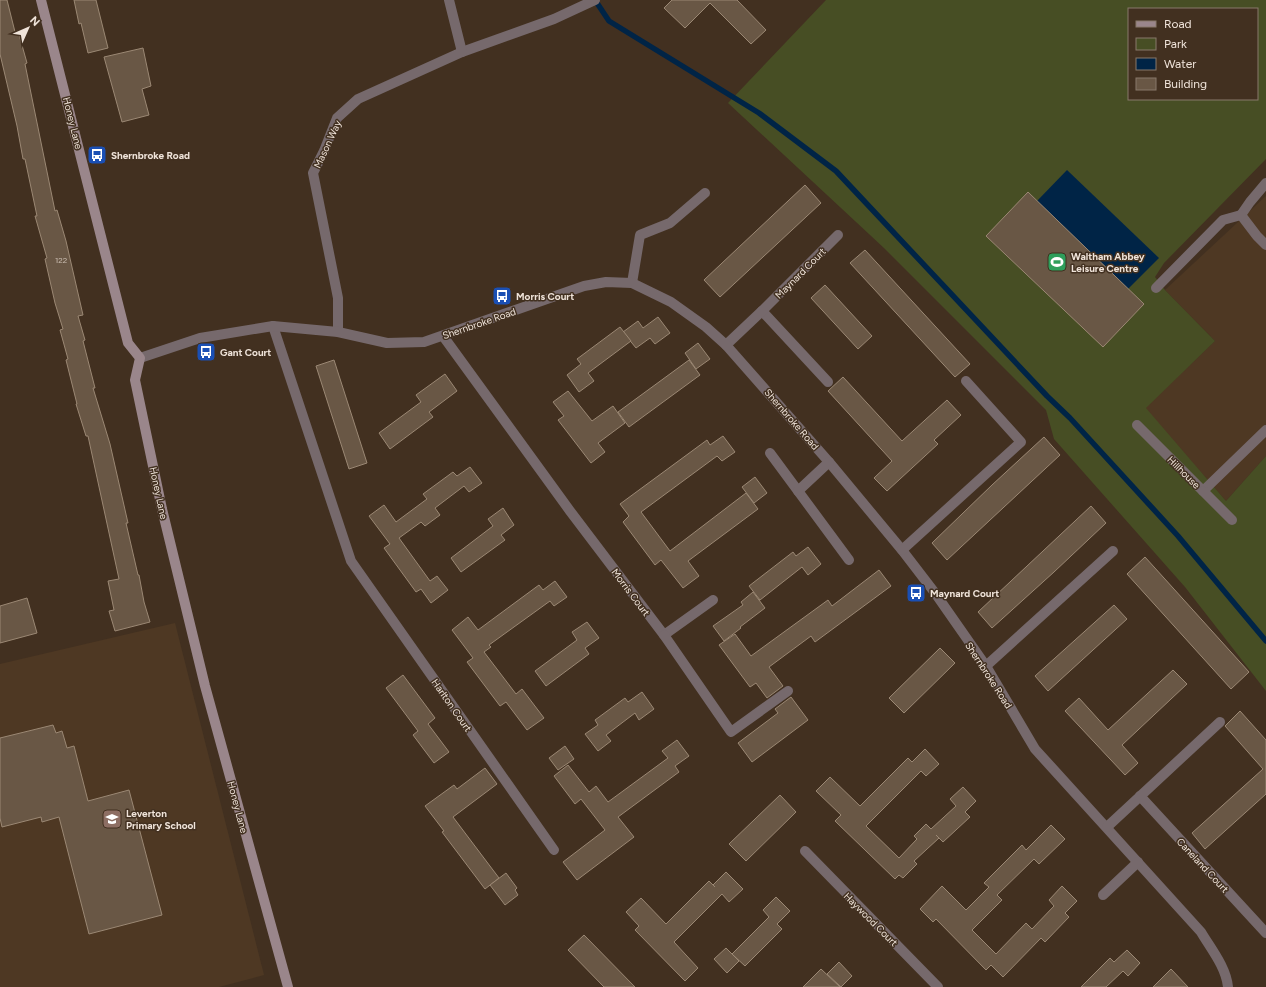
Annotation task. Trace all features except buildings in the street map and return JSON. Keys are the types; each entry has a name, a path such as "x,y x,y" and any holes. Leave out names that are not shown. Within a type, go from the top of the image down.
{"street":[{"name":"Honey Lane","path":"42,0 128,342 140,358 135,380 162,509 205,686 288,987"},
{"path":"449,0 462,52"},
{"name":"Mason Way","path":"338,332 338,298 313,173 324,151 337,118 358,99 462,52 554,19 595,0"},
{"path":"1156,288 1223,220 1241,215 1266,183"},
{"path":"632,283 640,236 670,223 705,193"},
{"path":"1241,215 1266,245"},
{"name":"Maynard Court","path":"726,344 762,311 838,235"},
{"name":"Shernbroke Road","path":"140,358 200,338 273,326 338,332 387,343 424,342 584,286 606,282 632,283 671,302 706,327 726,344 829,462 902,550 986,666 1035,749 1201,932 1227,978 1228,987"},
{"path":"762,311 828,382"},
{"name":"Harlton Court","path":"273,326 351,561 554,850"},
{"name":"Morris Court","path":"443,336 570,511 664,635 731,732 788,691"},
{"path":"902,550 1021,442 966,381"},
{"name":"Hillhouse","path":"1137,425 1203,491 1266,430"},
{"path":"770,453 849,560"},
{"path":"798,491 829,462"},
{"path":"1203,491 1232,520"},
{"path":"986,666 1112,551"},
{"path":"664,635 713,600"},
{"path":"1107,827 1220,722"},
{"name":"Caneland Court","path":"1140,796 1266,933"},
{"name":"Haywood Court","path":"805,851 938,987"},
{"path":"1103,896 1138,862"}],"shaded area":[{"path":"1266,196 1266,456 1226,501 1145,408 1215,341 1165,290"},
{"name":"Leverton Primary School","path":"175,623 264,975 219,987 0,987 0,664"}],"green space":[{"path":"826,0 1266,0 1266,159 1164,263 1155,277 1165,290 1215,341 1146,408 1226,501 1266,456 1266,691 1185,587 1054,439 1046,410 884,248 728,103"}],"water":[{"path":"1067,170 1159,258 1128,289 1037,201"}],"waterway":[{"path":"595,0 609,21 759,113 836,171 1047,396 1070,418 1178,536 1266,641"}],"place":[{"name":"Shernbroke Road","path":"97,155"},
{"name":"Waltham Abbey Leisure Centre","path":"1057,262"},
{"name":"Morris Court","path":"502,296"},
{"name":"Gant Court","path":"206,352"},
{"name":"Maynard Court","path":"916,593"},
{"name":"Leverton Primary School","path":"112,819"}]}
